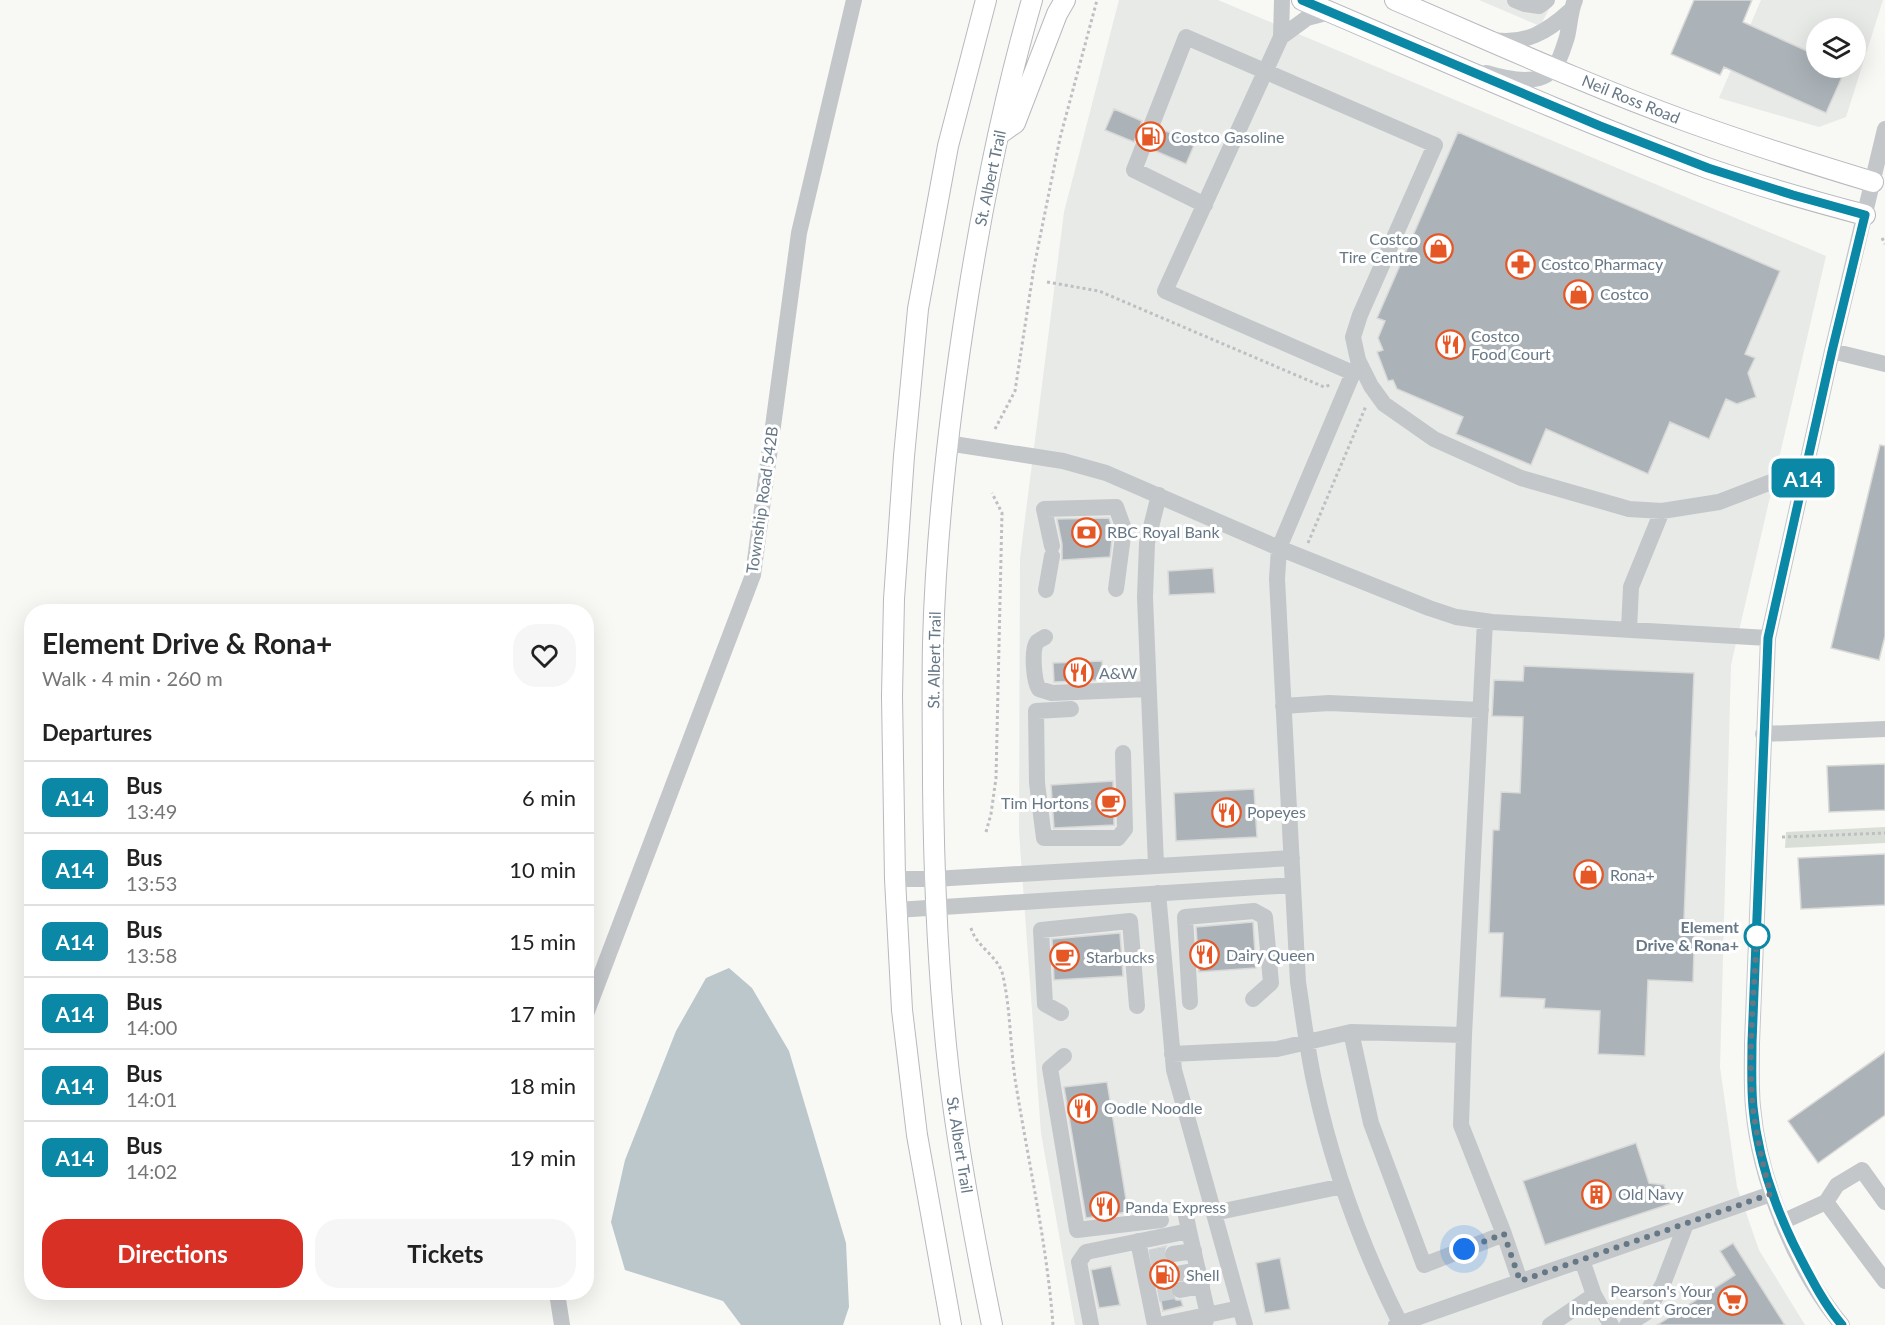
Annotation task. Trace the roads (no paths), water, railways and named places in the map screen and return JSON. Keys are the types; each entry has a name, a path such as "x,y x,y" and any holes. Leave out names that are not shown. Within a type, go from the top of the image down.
{"main road":[{"path":"951,1325 917,1135 902,1010 895,879 892,696 894,599 904,456 918,309 948,146 986,0"},
{"name":"St. Albert Trail","path":"992,1325 977,1250 950,1074 935,908 933,641 938,544 947,443 974,261 998,135 1032,0"},
{"path":"998,135 1015,123 1057,14 1065,0"},
{"path":"1302,0 1600,126 1708,168 1865,215"},
{"name":"Neil Ross Road","path":"1395,0 1685,121 1873,182"}],"street":[{"name":"Township Road 542B","path":"594,993 753,575 799,233 854,0"},
{"path":"1282,0 1281,37 1165,291 1355,372 1372,388 1384,404 1434,438 1521,478 1629,509 1662,511 1719,502 1805,469"},
{"path":"1515,0 1539,6 1547,0"},
{"path":"1477,35 1502,41 1527,39 1548,30 1572,6"},
{"path":"1440,58 1494,76 1525,80 1542,77 1554,68 1567,37 1572,6"},
{"path":"1281,37 1307,18 1330,12"},
{"path":"1205,205 1134,170 1186,37 1435,145 1355,326 1353,337 1355,372 1278,548 1277,579 1298,982 1307,1043 1324,1121 1350,1212 1399,1324 1771,1194"},
{"path":"1842,1325 1816,1287 1782,1222 1764,1172 1753,1108 1752,1043 1763,734 1768,638 1832,351 1885,129"},
{"path":"1832,351 1885,364"},
{"path":"947,443 1078,465 1106,472 1278,548 1429,608 1456,616 1485,621 1768,638"},
{"path":"1156,866 1144,597 1147,543 1159,495"},
{"path":"1046,590 1052,551 1044,509 1116,507 1124,529 1116,589"},
{"path":"1629,629 1631,587 1662,511"},
{"path":"1485,621 1461,1125 1520,1281"},
{"path":"1045,637 1039,640 1035,647 1034,680 1039,689 1052,693 1148,689"},
{"path":"1283,706 1329,704 1481,710"},
{"path":"1071,709 1036,711 1037,783 1044,838 1118,838 1125,829 1123,753"},
{"path":"1763,734 1885,729"},
{"path":"895,879 934,879 1292,858"},
{"path":"896,910 1293,885"},
{"path":"1158,893 1174,1070 1245,1325"},
{"path":"1190,1002 1185,917 1254,911 1265,917 1271,983 1253,999"},
{"path":"1061,1013 1045,1004 1041,930 1131,921 1137,1006"},
{"path":"1172,1054 1277,1049 1351,1032 1464,1035"},
{"path":"1351,1032 1371,1123 1424,1265 1504,1234"},
{"path":"1064,1056 1050,1068 1077,1230 1161,1220"},
{"path":"1782,1222 1826,1202 1837,1185 1862,1170 1885,1202"},
{"path":"1214,1213 1343,1186"},
{"path":"1826,1202 1885,1281"},
{"path":"1091,1325 1079,1262 1082,1256 1086,1252 1138,1241 1187,1223 1200,1278 1206,1320"},
{"path":"1627,1325 1647,1312 1663,1284 1686,1224"},
{"path":"1138,1241 1146,1258 1157,1325 1206,1320 1240,1308"},
{"path":"1173,1254 1194,1251"},
{"path":"1582,1260 1594,1295 1611,1325"},
{"path":"1178,1282 1200,1278"},
{"path":"1550,1325 1594,1295"},
{"path":"558,1300 562,1325"}],"tunnel":[{"path":"1150,1258 1173,1254"},
{"path":"1154,1277 1176,1274"},
{"path":"1158,1294 1180,1290"}],"place":[{"name":"Costco Gasoline","path":"1150,137"},
{"name":"Costco Tire Centre","path":"1439,248"},
{"name":"Costco Pharmacy","path":"1520,264"},
{"name":"Costco","path":"1579,294"},
{"name":"Costco Food Court","path":"1450,345"},
{"name":"RBC Royal Bank","path":"1086,532"},
{"name":"A&W","path":"1078,673"},
{"name":"Tim Hortons","path":"1110,803"},
{"name":"Popeyes","path":"1226,812"},
{"name":"Rona+","path":"1589,875"},
{"name":"Element Drive & Rona+","path":"1757,936"},
{"name":"Dairy Queen","path":"1205,955"},
{"name":"Starbucks","path":"1065,957"},
{"name":"Oodle Noodle","path":"1083,1108"},
{"name":"Old Navy","path":"1597,1194"},
{"name":"Panda Express","path":"1104,1207"},
{"name":"Shell","path":"1165,1275"},
{"name":"Pearson's Your Independent Grocer","path":"1733,1300"}]}
